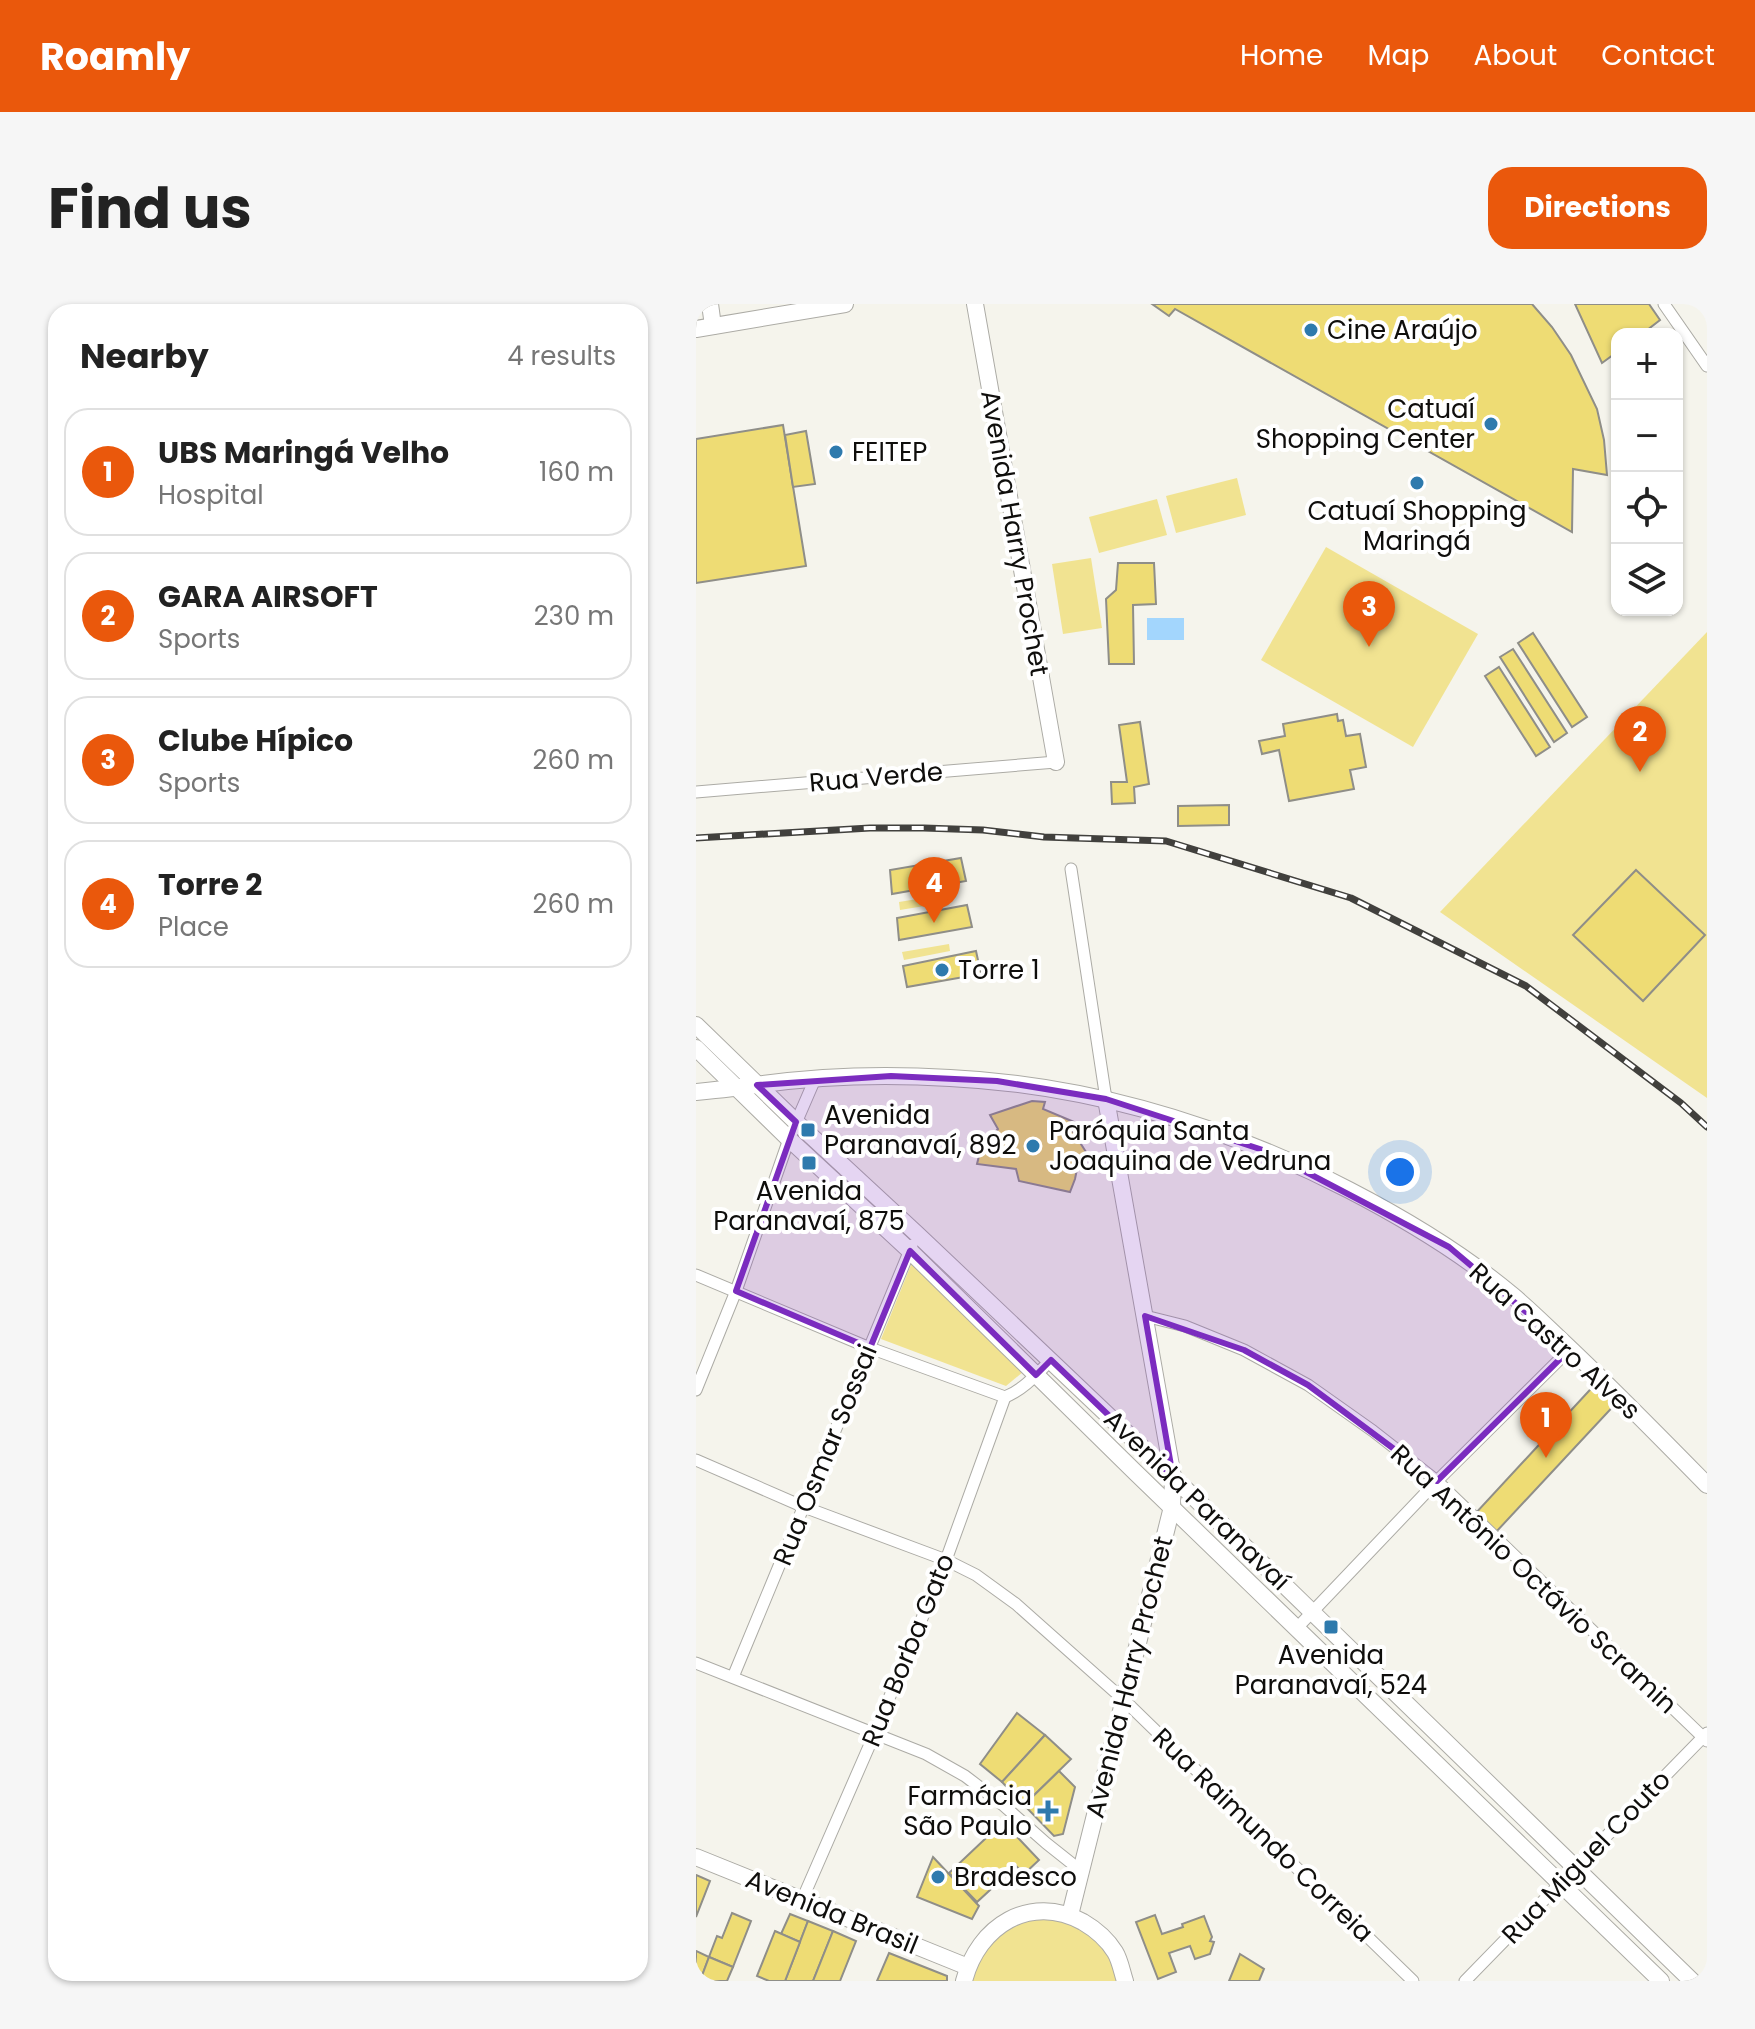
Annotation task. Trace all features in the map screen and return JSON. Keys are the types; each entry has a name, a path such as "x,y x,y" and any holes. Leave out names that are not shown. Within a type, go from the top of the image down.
{"main road":[{"path":"710,304 704,328 845,304"},
{"name":"Avenida Harry Prochet","path":"975,304 1056,762"},
{"name":"Avenida Paranavaí","path":"696,1025 1173,1477 1692,1981"},
{"name":"Avenida Paranavaí","path":"696,1048 910,1251 1661,1981"},
{"name":"Rua Castro Alves","path":"696,1092 815,1079 891,1076 985,1080 1106,1099 1214,1130 1266,1151 1390,1212 1449,1247 1513,1295 1707,1485"},
{"name":"Avenida Harry Prochet","path":"1070,1915 1172,1507 1173,1477 1106,1099"},
{"name":"Avenida Brasil","path":"696,1857 802,1900 966,1974"},
{"path":"966,1974 979,1944 997,1926 1020,1915 1045,1911 1070,1915 1096,1929 1115,1952 1125,1981"}],"street":[{"path":"1664,304 1707,366"},
{"name":"Rua Verde","path":"696,792 1056,762"},
{"name":"Avenida Harry Prochet","path":"1071,869 1106,1099"},
{"path":"696,1390 736,1291 789,1139 815,1079"},
{"name":"Rua Osmar Sossai","path":"733,1677 917,1234"},
{"path":"696,1275 870,1348 1005,1397 1013,1394 1051,1360"},
{"name":"Rua Antônio Octávio Scramin","path":"1145,1316 1185,1326 1244,1350 1308,1385 1373,1431 1437,1481 1706,1737"},
{"path":"1296,1629 1437,1481 1570,1349"},
{"name":"Rua Borba Gato","path":"802,1900 946,1560 1005,1397"},
{"name":"Rua Raimundo Correia","path":"696,1460 804,1507 946,1560 976,1575 1016,1604 1124,1700 1413,1981"},
{"path":"696,1663 926,1754 965,1776 1080,1870"},
{"name":"Rua Miguel Couto","path":"1465,1981 1706,1737"}],"highlighted area":[{"path":"891,1076 997,1081 1106,1099 1266,1151 1449,1247 1570,1349 1437,1481 1308,1385 1244,1350 1145,1316 1173,1477 1051,1360 1036,1375 910,1251 870,1348 736,1291 796,1122 757,1085"}],"shaded area":[{"path":"1237,478 1246,515 1176,533 1166,496"},
{"path":"1157,499 1167,535 1099,553 1089,517"},
{"path":"1326,547 1478,634 1413,747 1261,660"},
{"path":"1091,558 1102,628 1063,634 1052,564"},
{"path":"1707,632 1707,1098 1440,912"},
{"path":"948,894 949,902 900,910 899,902"},
{"path":"949,944 950,951 904,960 902,952"},
{"path":"913,1260 1023,1372 1006,1386 881,1339"},
{"path":"1045,1911 1096,1929 1125,1981 964,1981 997,1926"}],"water":[{"path":"1147,618 1184,618 1184,640 1147,640"}],"building":[{"name":"Catuaí Shopping Center","path":"1152,304 1532,304 1571,355 1597,409 1607,475 1573,469 1572,532 1175,309 1169,316"},
{"path":"1575,304 1649,304 1660,320 1650,328 1611,328 1611,356 1602,363"},
{"path":"783,425 806,566 696,583 696,439"},
{"path":"806,431 815,484 793,487 785,435"},
{"path":"1118,563 1154,563 1156,604 1133,605 1134,664 1109,664 1106,599 1116,590"},
{"path":"1533,633 1587,717 1572,727 1518,643"},
{"path":"1513,649 1567,733 1554,742 1500,657"},
{"path":"1499,667 1550,747 1536,756 1485,676"},
{"path":"1337,714 1338,721 1343,720 1346,736 1360,734 1366,767 1350,770 1354,789 1289,801 1279,750 1262,754 1259,741 1285,736 1283,724"},
{"path":"1140,722 1149,784 1134,787 1135,803 1112,804 1111,782 1127,782 1119,725"},
{"path":"1229,805 1229,825 1178,826 1178,806"},
{"path":"961,858 966,881 892,894 890,870"},
{"path":"1636,870 1705,935 1643,1001 1573,935"},
{"path":"967,905 972,927 899,940 897,918"},
{"name":"Torre 1","path":"976,951 981,974 907,987 903,966"},
{"name":"Paróquia Santa Joaquina de Vedruna","path":"1032,1101 1045,1102 1043,1109 1074,1122 1070,1127 1088,1155 1083,1156 1086,1170 1077,1169 1070,1192 1019,1181 1016,1169 977,1164 987,1140 998,1129 990,1115"},
{"path":"1600,1379 1620,1399 1496,1532 1473,1516"},
{"path":"1017,1713 1045,1735 1002,1782 980,1764"},
{"path":"1045,1735 1071,1759 1024,1805 1002,1782"},
{"path":"1059,1771 1075,1787 1063,1834 1054,1836 1024,1805"},
{"path":"1003,1822 1039,1860 1024,1874 1016,1866 977,1902 949,1873"},
{"name":"Bradesco","path":"933,1857 979,1906 972,1919 917,1897"},
{"path":"696,1875 710,1881 696,1917"},
{"path":"732,1913 751,1921 733,1967 709,1957 717,1936 722,1938"},
{"path":"790,1914 808,1921 800,1942 781,1934"},
{"path":"1155,1915 1162,1934 1204,1916 1212,1937 1210,1941 1214,1942 1210,1954 1195,1959 1190,1946 1169,1953 1176,1972 1158,1979 1136,1922"},
{"path":"808,1921 833,1931 813,1981 785,1981"},
{"path":"775,1931 800,1942 785,1981 769,1981 757,1976"},
{"path":"833,1931 856,1941 840,1981 813,1981"},
{"path":"696,1951 709,1957 700,1981 696,1981"},
{"path":"889,1953 947,1976 947,1981 877,1981"},
{"path":"1240,1954 1264,1969 1259,1981 1229,1981"},
{"path":"709,1957 733,1967 727,1981 700,1981"}],"railway":[{"path":"696,838 924,828 983,830 1044,837 1166,841 1351,898 1526,986 1681,1103 1707,1127"}],"place":[{"name":"Cine Araújo","path":"1311,330"},
{"name":"Catuaí Shopping Center","path":"1491,424"},
{"name":"FEITEP","path":"836,452"},
{"name":"Catuaí Shopping Maringá","path":"1417,483"},
{"name":"Clube Hípico","path":"1369,647"},
{"name":"GARA AIRSOFT","path":"1640,772"},
{"name":"Torre 2","path":"934,923"},
{"name":"Torre 1","path":"942,970"},
{"name":"Avenida Paranavaí, 892","path":"808,1130"},
{"name":"Paróquia Santa Joaquina de Vedruna","path":"1033,1146"},
{"name":"Avenida Paranavaí, 875","path":"809,1163"},
{"name":"UBS Maringá Velho","path":"1546,1458"},
{"name":"Avenida Paranavaí, 524","path":"1331,1627"},
{"name":"Farmácia São Paulo","path":"1048,1811"},
{"name":"Bradesco","path":"938,1877"}]}
